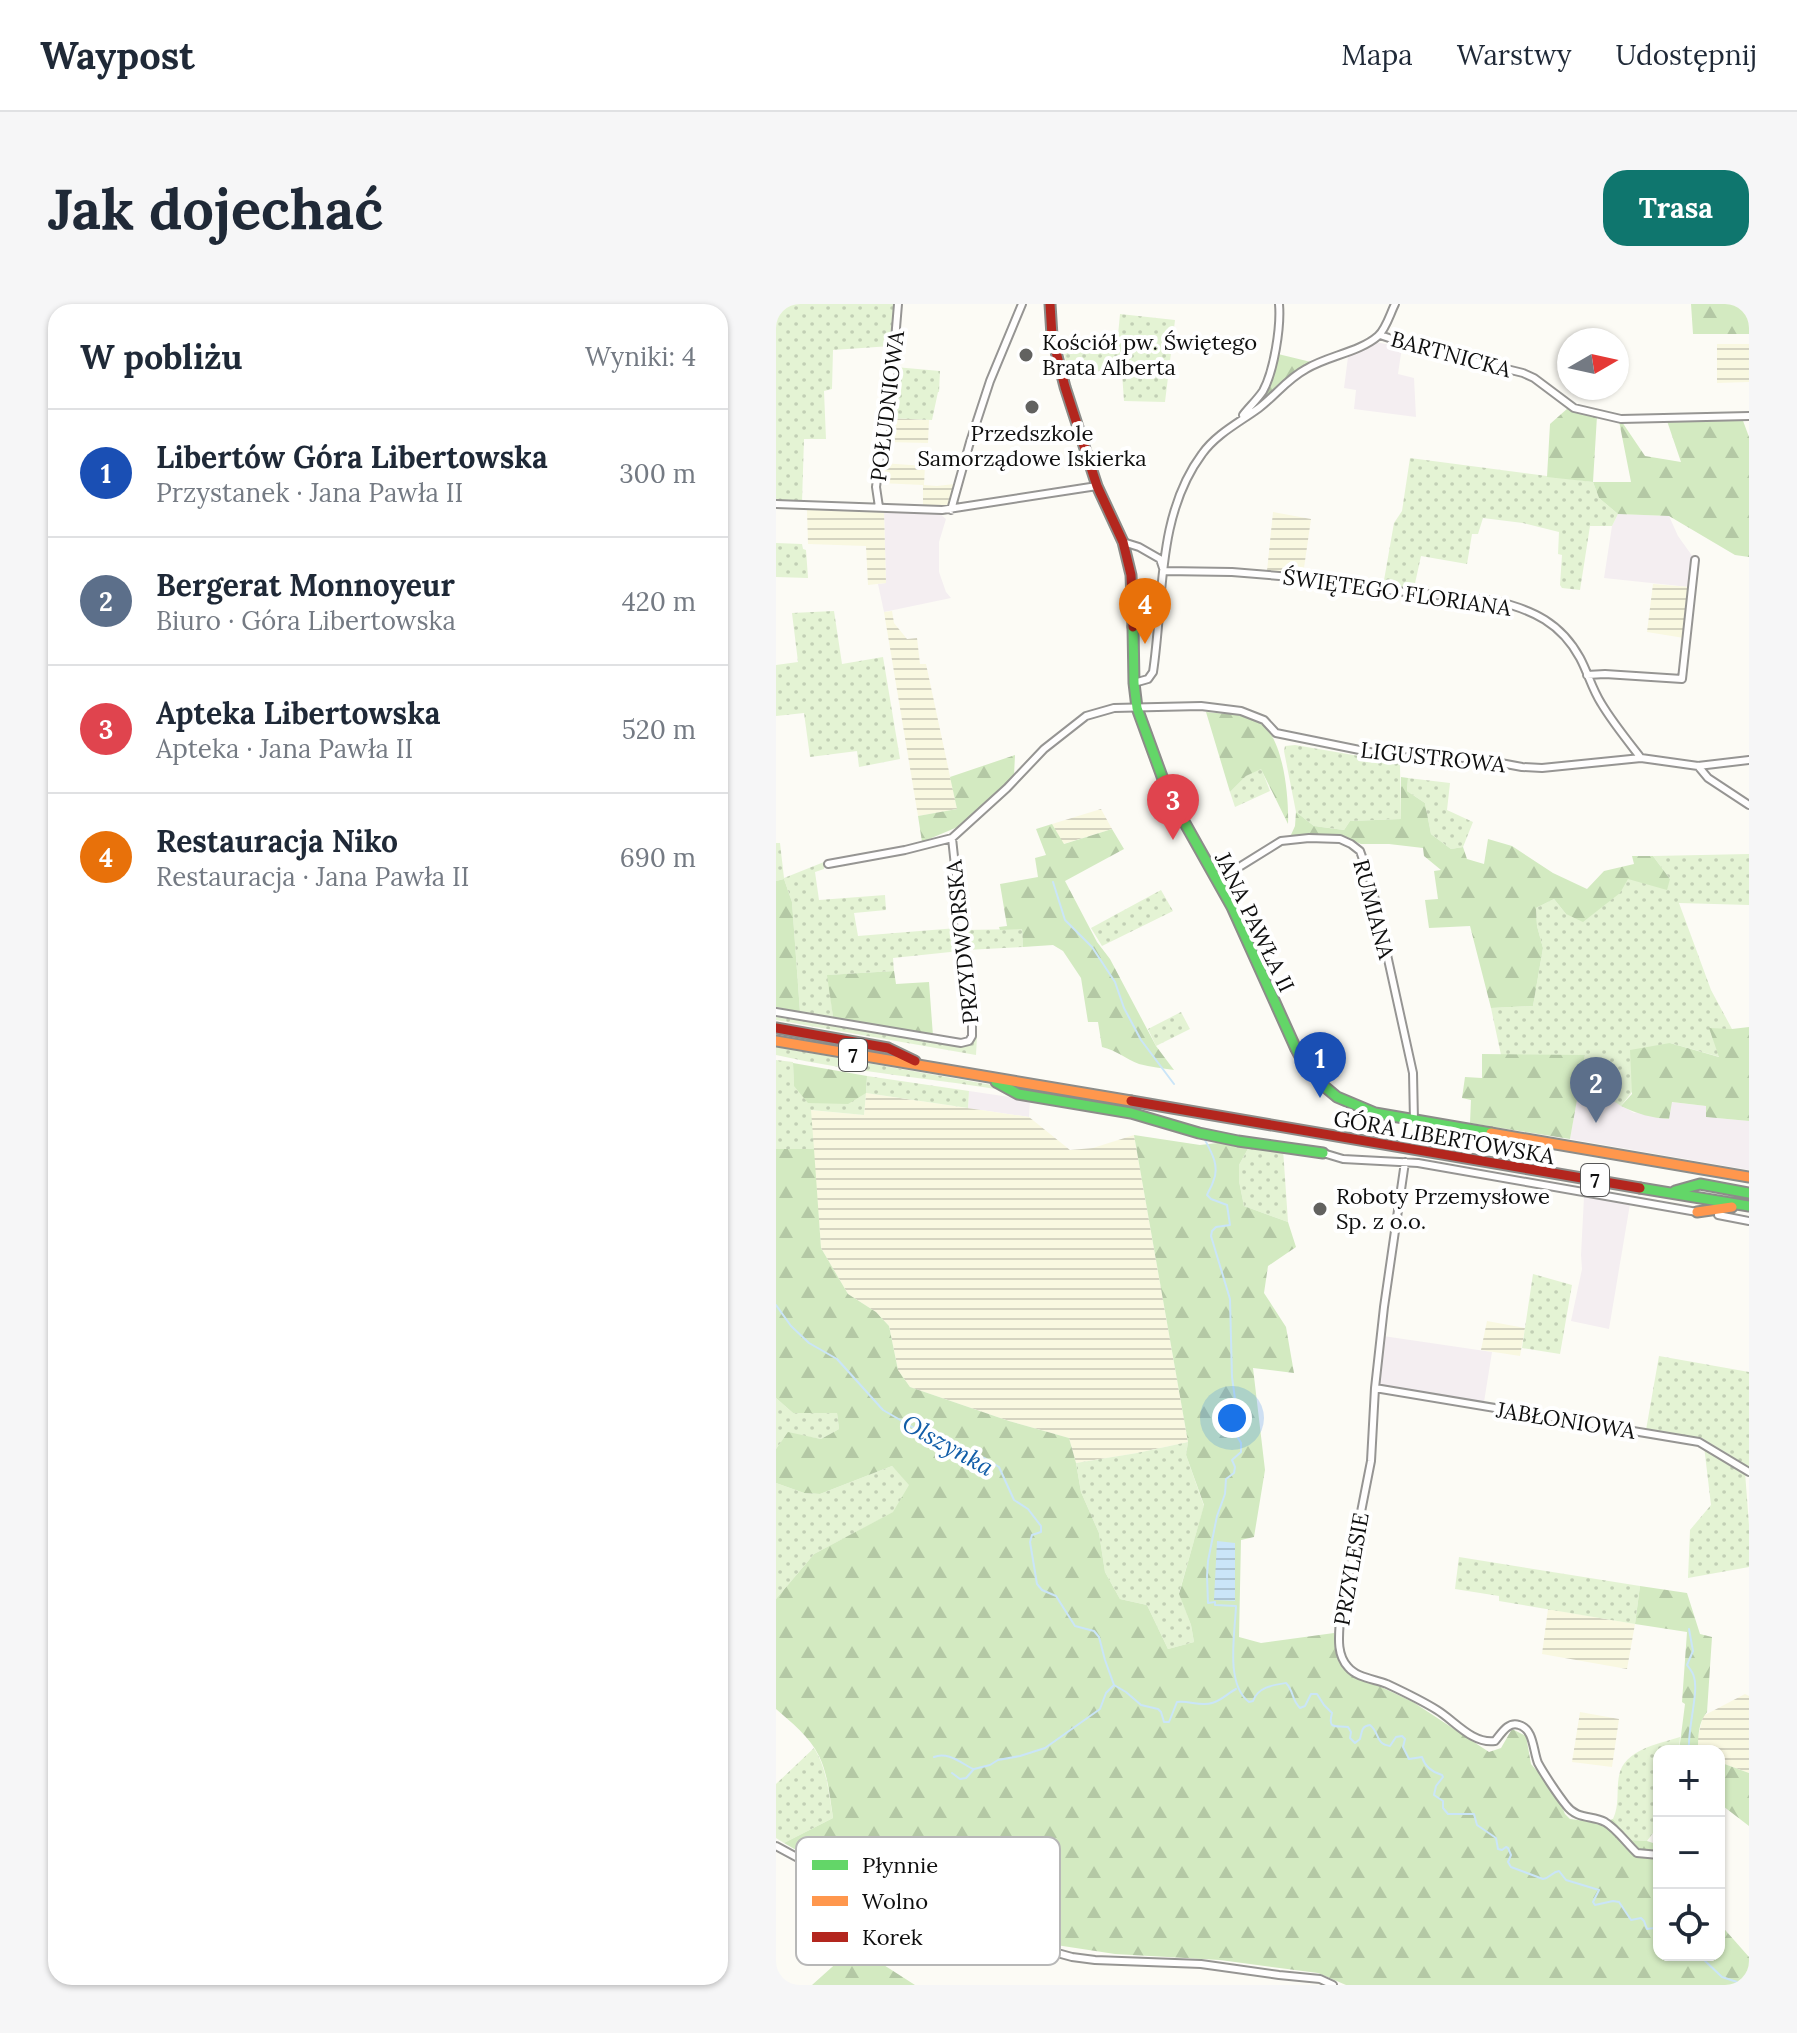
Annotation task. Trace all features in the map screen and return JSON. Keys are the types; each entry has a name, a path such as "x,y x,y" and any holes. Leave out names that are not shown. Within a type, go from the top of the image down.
{"main road":[{"name":"JANA PAWŁA II","path":"1050,304 1055,349 1077,425 1097,486 1123,542 1133,597 1137,708 1168,793 1248,940 1307,1071 1354,1107 1414,1121"},
{"name":"GÓRA LIBERTOWSKA","path":"776,1028 888,1048 931,1068"},
{"name":"GÓRA LIBERTOWSKA","path":"776,1041 1746,1206"},
{"name":"7","path":"989,1078 1018,1094 1131,1113 1238,1141 1323,1153"},
{"name":"GÓRA LIBERTOWSKA","path":"1414,1121 1749,1177"},
{"name":"GÓRA LIBERTOWSKA","path":"1667,1192 1700,1184 1749,1193"},
{"path":"1697,1212 1746,1206"}],"street":[{"name":"POŁUDNIOWA","path":"879,507 876,487 898,304"},
{"path":"951,510 990,381 1022,304"},
{"path":"1241,419 1265,385 1280,317 1279,304"},
{"path":"1134,683 1148,679 1153,672 1169,531 1179,496 1203,451 1307,368 1364,345 1380,335 1395,304"},
{"name":"BARTNICKA","path":"1380,335 1523,373 1574,408 1621,419 1749,416"},
{"path":"776,504 951,510 1097,486"},
{"path":"1123,542 1160,559 1164,571"},
{"path":"1587,675 1682,679 1695,560"},
{"name":"ŚWIĘTEGO FLORIANA","path":"1164,571 1304,578 1510,604 1545,619 1560,630 1572,646 1617,729 1641,758"},
{"name":"LIGUSTROWA","path":"1137,708 1201,706 1241,711 1264,720 1276,733 1394,757 1474,758 1542,768 1641,758"},
{"name":"PRZYDWORSKA","path":"828,864 952,838 1044,749 1086,716 1114,708 1137,708"},
{"path":"1641,758 1698,766 1749,760"},
{"path":"1698,766 1708,778 1749,805"},
{"name":"PRZYDWORSKA","path":"776,1012 961,1043 969,1041 972,1026 952,838"},
{"name":"RUMIANA","path":"1215,878 1236,869 1281,841 1340,839 1360,851 1371,882 1413,1073 1414,1121"},
{"name":"GÓRA LIBERTOWSKA","path":"1323,1153 1343,1159 1405,1162 1697,1212"},
{"name":"PRZYLESIE","path":"1405,1162 1385,1299 1371,1461 1340,1619 1339,1645 1343,1660 1356,1674 1384,1683 1437,1710 1476,1739 1495,1741 1507,1726 1514,1724 1525,1728 1530,1734 1538,1761 1573,1813 1602,1820 1637,1853 1653,1854"},
{"path":"1718,1215 1749,1221"},
{"name":"JABŁONIOWA","path":"1375,1388 1699,1442 1749,1472"},
{"path":"776,1846 796,1856"},
{"path":"1060,1954 1201,1964 1320,1979 1333,1985"}],"shaded area":[{"path":"1375,342 1402,347 1398,374 1414,378 1416,417 1354,409 1356,390 1344,388 1346,355"},
{"path":"884,511 940,514 946,519 939,542 939,572 951,598 884,612 878,584 886,583"},
{"path":"1618,514 1669,516 1693,557 1689,587 1604,578 1612,526"},
{"path":"1579,1086 1597,1090 1634,1113 1671,1102 1706,1106 1706,1117 1749,1121 1749,1170 1570,1139"},
{"path":"969,1091 1030,1100 1029,1117 968,1108"},
{"path":"1584,1197 1630,1204 1609,1329 1571,1321 1582,1269"},
{"path":"1383,1336 1492,1352 1484,1402 1379,1386"}],"green space":[{"path":"776,304 894,304 891,346 833,350 832,389 824,391 826,439 804,439 802,502 776,500"},
{"path":"1691,304 1749,304 1749,334 1693,334"},
{"path":"1120,314 1175,320 1165,402 1124,401 1122,373 1069,373 1062,346 1117,346"},
{"path":"1717,344 1749,344 1749,382 1717,383"},
{"path":"1278,354 1311,362 1285,379 1252,411 1272,377"},
{"path":"895,367 940,371 932,420 889,418"},
{"path":"1568,408 1597,416 1593,482 1547,477 1550,424"},
{"path":"889,418 929,420 928,443 886,442"},
{"path":"1742,418 1749,437 1749,557 1735,555 1669,516 1618,514 1599,498 1593,482 1631,482 1619,421 1645,456 1681,462 1667,421"},
{"path":"1410,458 1593,482 1599,498 1618,514 1612,526 1590,526 1580,590 1562,588 1560,585 1562,555 1558,554 1559,532 1483,518 1478,534 1472,534 1467,564 1421,556 1414,588 1383,586 1394,523 1402,511"},
{"path":"882,463 925,466 924,485 954,484 951,501 947,505 923,505 923,485 880,483"},
{"path":"807,510 884,511 886,583 868,585 866,546 808,544"},
{"path":"1273,512 1311,519 1303,575 1267,571"},
{"path":"776,543 802,544 806,550 808,578 776,577"},
{"path":"1653,584 1689,587 1684,638 1647,632"},
{"path":"834,611 842,664 883,657 900,759 859,767 857,751 810,757 804,713 776,716 776,665 798,662 792,613"},
{"path":"892,611 894,623 907,639 917,638 920,664 926,664 957,809 918,816 884,612"},
{"path":"1206,712 1248,717 1269,731 1284,770 1288,824 1261,769 1246,776 1230,792"},
{"path":"1295,745 1400,763 1401,819 1350,821 1344,830 1314,826 1296,812 1284,751 1285,746"},
{"path":"1015,755 1014,776 960,826 922,842 918,816 957,809 950,777"},
{"path":"1261,768 1270,791 1235,807 1230,792 1246,776"},
{"path":"1401,777 1408,778 1407,791 1425,803 1431,834 1451,849 1463,847 1467,859 1484,864 1488,839 1512,846 1553,873 1587,889 1604,871 1634,864 1632,856 1653,856 1670,879 1667,890 1628,879 1620,893 1583,922 1566,914 1554,899 1536,908 1543,948 1533,1006 1491,1008 1470,926 1429,928 1425,900 1438,899 1434,871 1441,870 1424,856 1423,848 1361,844 1339,835 1290,837 1296,812 1314,826 1344,830 1350,821 1401,819"},
{"path":"1408,778 1450,783 1447,810 1473,822 1463,847 1451,849 1431,834 1425,803 1407,791"},
{"path":"1101,809 1112,829 1063,844 1052,824"},
{"path":"1052,824 1064,844 1112,829 1124,849 1065,881 1156,1046 1174,1070 1139,1064 1102,1047 1098,1022 1088,1022 1081,978 1063,951 1053,945 1023,947 1022,929 1000,930 999,927 1007,926 1000,884 1038,877 1035,858 1046,855 1036,829"},
{"path":"776,843 780,843 784,878 824,862 824,869 815,872 819,900 885,895 886,910 854,913 858,936 957,928 960,951 893,958 894,971 828,975 833,1017 800,1012 792,902 784,879 776,881"},
{"path":"1749,854 1749,905 1679,903 1711,990 1732,1029 1720,1057 1670,1043 1621,1106 1597,1090 1579,1086 1585,1055 1501,1055 1491,1008 1533,1006 1543,948 1536,908 1554,899 1566,914 1628,879 1670,879 1653,856"},
{"path":"784,879 792,902 800,1012 776,1007 776,881"},
{"path":"1161,890 1173,911 1102,946 1091,928"},
{"path":"1022,929 1023,947 966,950 964,930"},
{"path":"894,971 896,984 929,982 933,1036 833,1017 827,975"},
{"path":"1181,1012 1190,1029 1156,1046 1148,1029"},
{"path":"776,1015 963,1047 970,1045 977,1036 976,1055 776,1020"},
{"path":"1749,1027 1749,1121 1706,1117 1706,1106 1672,1102 1669,1119 1645,1115 1621,1106 1632,1094 1630,1050 1670,1043 1719,1057 1709,1028"},
{"path":"776,1047 1032,1092 1031,1095 808,1062 776,1055"},
{"path":"1482,1054 1585,1055 1570,1139 1470,1123 1471,1100 1462,1098 1465,1077 1482,1078"},
{"path":"776,1060 793,1062 794,1085 866,1093 864,1115 811,1110 814,1149 776,1149"},
{"path":"793,1063 867,1076 866,1093 848,1104 808,1103 794,1086"},
{"path":"867,1076 969,1091 968,1108 866,1093"},
{"path":"866,1093 1029,1117 1070,1150 1093,1148 1134,1135 1188,1442 1076,1463 1069,1438 910,1387 898,1370 889,1326 876,1312 848,1294 821,1248 810,1110 864,1115"},
{"path":"1134,1135 1200,1145 1226,1142 1250,1145 1239,1165 1244,1206 1288,1222 1296,1247 1268,1266 1264,1293 1286,1327 1294,1373 1253,1368 1265,1470 1254,1537 1241,1540 1239,1637 1261,1643 1334,1633 1339,1661 1345,1670 1413,1702 1489,1752 1501,1748 1512,1729 1526,1736 1531,1764 1556,1792 1570,1819 1601,1823 1613,1819 1630,1840 1653,1843 1653,1961 1725,1961 1725,1930 1749,1957 1749,1985 1346,1985 1318,1973 1220,1960 1115,1954 1060,1946 1060,1837 796,1837 796,1850 784,1843 833,1818 827,1778 819,1756 805,1736 776,1709 776,1599 814,1554 893,1512 909,1485 892,1466 820,1494 804,1493 776,1483 776,1449 788,1432 821,1439 839,1429 837,1413 793,1413 776,1398 776,1149 814,1149 821,1248 848,1294 876,1312 889,1326 898,1370 910,1387 1069,1438 1081,1492 1099,1533 1105,1572 1120,1599 1147,1605 1168,1649 1194,1642 1179,1594 1204,1505 1186,1455 1188,1442"},
{"path":"1250,1145 1283,1149 1288,1222 1244,1206 1239,1165"},
{"path":"1533,1274 1572,1285 1560,1354 1522,1348"},
{"path":"1487,1321 1525,1328 1520,1356 1481,1350"},
{"path":"1659,1356 1749,1372 1749,1467 1702,1438 1646,1430"},
{"path":"776,1398 793,1413 837,1413 839,1429 821,1439 788,1433 776,1449"},
{"path":"1188,1442 1186,1455 1204,1506 1179,1593 1194,1642 1168,1649 1147,1605 1120,1599 1105,1572 1099,1533 1081,1492 1076,1463"},
{"path":"1704,1446 1745,1472 1749,1567 1688,1578 1690,1530 1711,1505"},
{"path":"892,1466 910,1485 894,1512 814,1554 776,1599 776,1483 804,1493 820,1494"},
{"path":"1459,1557 1640,1586 1635,1624 1499,1601 1499,1596 1455,1589"},
{"path":"1640,1586 1687,1593 1700,1634 1712,1637 1707,1712 1700,1725 1698,1745 1680,1745 1685,1704 1682,1702 1687,1632 1635,1624"},
{"path":"1548,1609 1635,1624 1627,1669 1542,1654"},
{"path":"1745,1694 1749,1696 1749,1773 1725,1764 1725,1745 1698,1745 1703,1716"},
{"path":"1580,1712 1619,1719 1612,1767 1572,1762"},
{"path":"1680,1737 1679,1745 1653,1745"},
{"path":"1653,1745 1653,1833 1647,1841 1630,1840 1613,1819 1619,1776 1628,1760"},
{"path":"814,1748 825,1773 833,1818 784,1843 776,1838 776,1784"},
{"path":"1725,1764 1749,1773 1749,1826 1725,1808"},
{"path":"834,1965 884,1965 915,1985 812,1985"}],"water":[{"path":"1217,1541 1235,1543 1235,1601 1214,1600"}],"waterway":[{"path":"1053,882 1065,920 1092,947 1115,982 1124,1008 1141,1040 1174,1084"},
{"name":"Olszynka","path":"1205,1140 1216,1171 1207,1195 1227,1205 1230,1225 1216,1227 1211,1236 1230,1299 1232,1377 1240,1414 1238,1425 1233,1429 1241,1443 1241,1452 1232,1460 1234,1473 1226,1479 1225,1494 1217,1516 1208,1561 1208,1603 1236,1606 1233,1658 1242,1694 1249,1702 1262,1690 1286,1683 1300,1708 1305,1706 1311,1694 1317,1694 1332,1713 1332,1725 1348,1727 1350,1738 1355,1743 1360,1739 1363,1728 1370,1725 1385,1745 1390,1746 1396,1737 1402,1736 1409,1759 1422,1757 1429,1769 1442,1775 1434,1795 1443,1801 1443,1808 1448,1814 1474,1814 1477,1825 1496,1838 1498,1849 1508,1848 1511,1867 1543,1879 1559,1871 1566,1880 1599,1890 1593,1902 1595,1905 1619,1902 1631,1920 1641,1918 1647,1929 1653,1928"},
{"name":"Olszynka","path":"776,1305 791,1326 809,1343 837,1359 883,1410 914,1428 929,1432 999,1467 1014,1500 1028,1509 1041,1526 1041,1532 1032,1535 1030,1542 1037,1584 1042,1590 1056,1596 1075,1626 1094,1631 1099,1637 1114,1685 1141,1705 1158,1709 1164,1722 1169,1722 1177,1702 1208,1704 1236,1689"},
{"path":"1689,1629 1693,1651 1687,1665 1695,1684 1689,1745"},
{"path":"952,1773 960,1779 966,1778 974,1769 1045,1748 1100,1709 1106,1693 1114,1685"},
{"path":"934,1757 949,1757 973,1769"},
{"name":"Olszynka","path":"1705,1961 1722,1977 1746,1985"}],"traffic: fast":[{"path":"1133,627 1137,708 1168,793 1232,907 1303,1062 1319,1082 1337,1097 1375,1113 1491,1133"},
{"path":"996,1082 1018,1094 1131,1113 1238,1141 1323,1153"},
{"path":"1675,1191 1700,1184 1749,1193"},
{"path":"1640,1188 1749,1206"}],"traffic: slow":[{"path":"776,1041 1131,1101"},
{"path":"1491,1133 1749,1177"},
{"path":"1697,1212 1732,1207"}],"traffic: jam":[{"path":"1050,304 1052,336 1065,387 1097,486 1123,542 1131,575 1133,627"},
{"path":"776,1028 888,1048 915,1061"},
{"path":"1131,1101 1640,1188"}],"place":[{"name":"Kościół pw. Świętego Brata Alberta","path":"1026,355"},
{"name":"Przedszkole Samorządowe Iskierka","path":"1032,407"},
{"name":"Restauracja Niko","path":"1145,644"},
{"name":"Apteka Libertowska","path":"1173,840"},
{"name":"Libertów Góra Libertowska","path":"1320,1098"},
{"name":"Bergerat Monnoyeur","path":"1596,1123"},
{"name":"Roboty Przemysłowe Sp. z o.o.","path":"1320,1209"}]}
